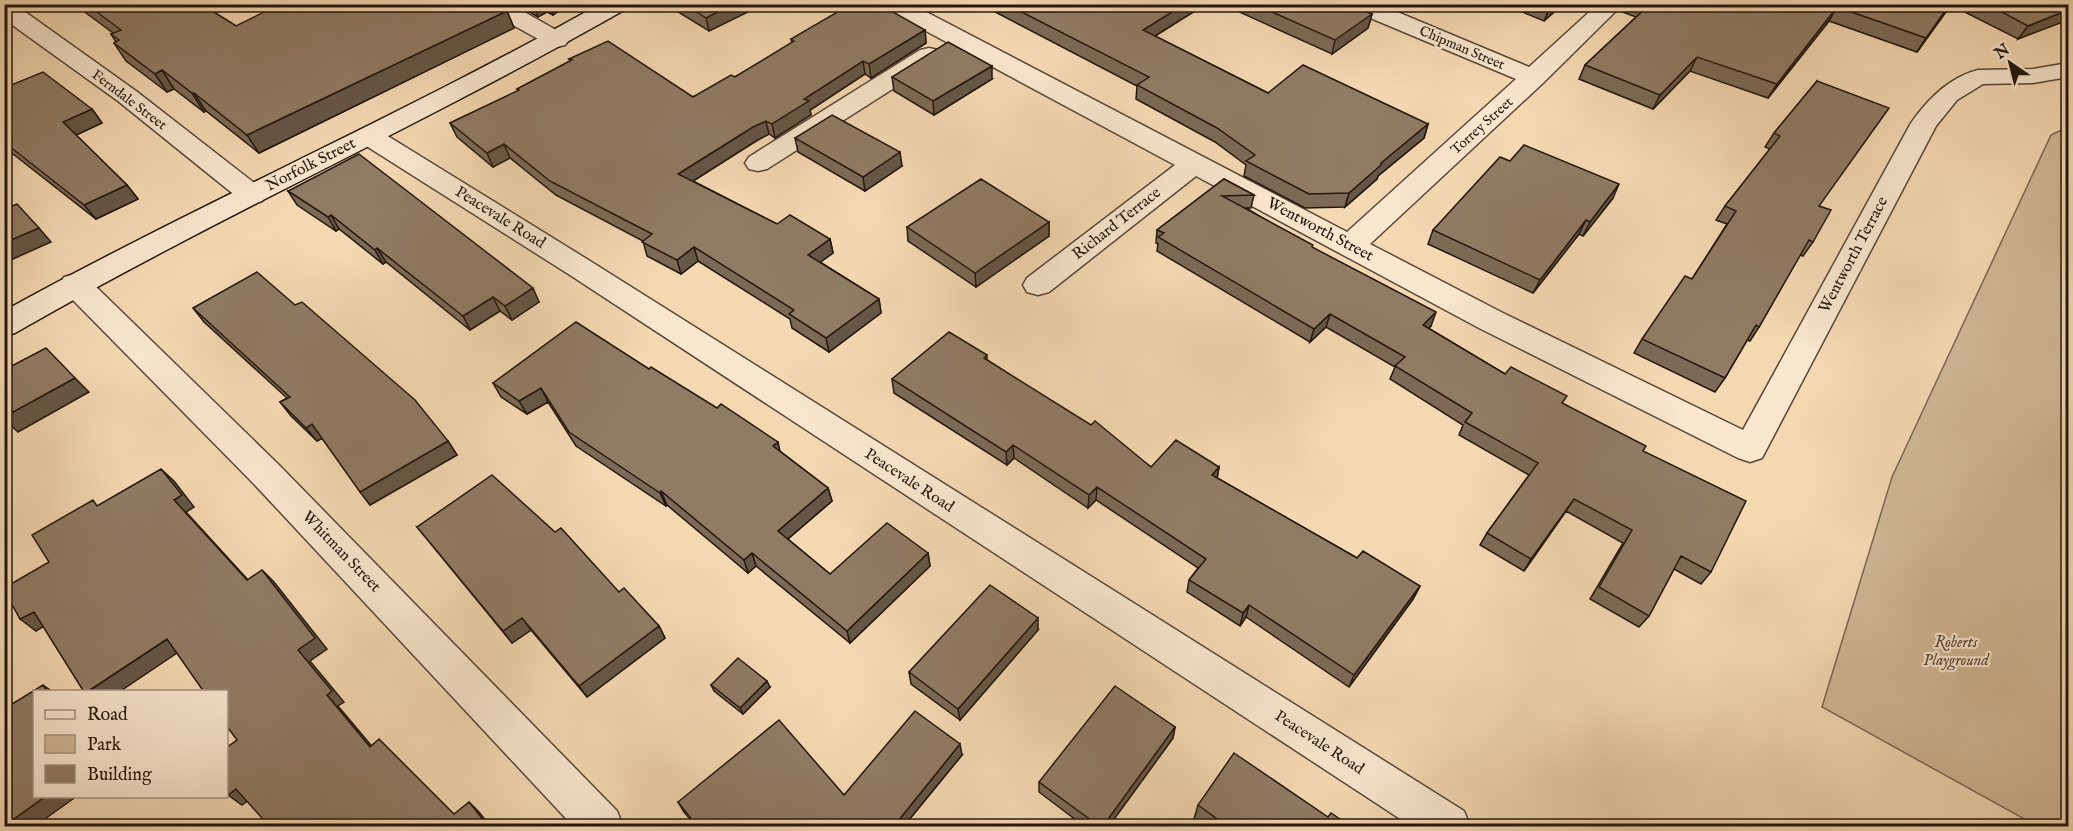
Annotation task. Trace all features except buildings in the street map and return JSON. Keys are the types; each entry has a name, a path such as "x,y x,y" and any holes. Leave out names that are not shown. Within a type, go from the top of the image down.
{"street":[{"path":"492,4 557,40"},
{"name":"Norfolk Street","path":"4,325 75,284 557,40 618,4"},
{"name":"Wentworth Street","path":"893,4 1490,320 1750,449"},
{"name":"Chipman Street","path":"1357,4 1534,78"},
{"name":"Torrey Street","path":"1350,246 1612,4"},
{"name":"Ferndale Street","path":"4,8 127,96 252,195"},
{"path":"758,163 956,38"},
{"name":"Wentworth Terrace","path":"1750,449 1924,123 1948,95 1978,77 2033,76 2068,70"},
{"name":"Peacevale Road","path":"369,136 580,268 1449,826"},
{"name":"Richard Terrace","path":"1038,285 1195,163"},
{"name":"Whitman Street","path":"75,284 267,475 602,826"}],"green space":[{"name":"Roberts Playground","path":"2068,127 2068,826 2037,826 1822,707 1892,477 2051,135"}]}
